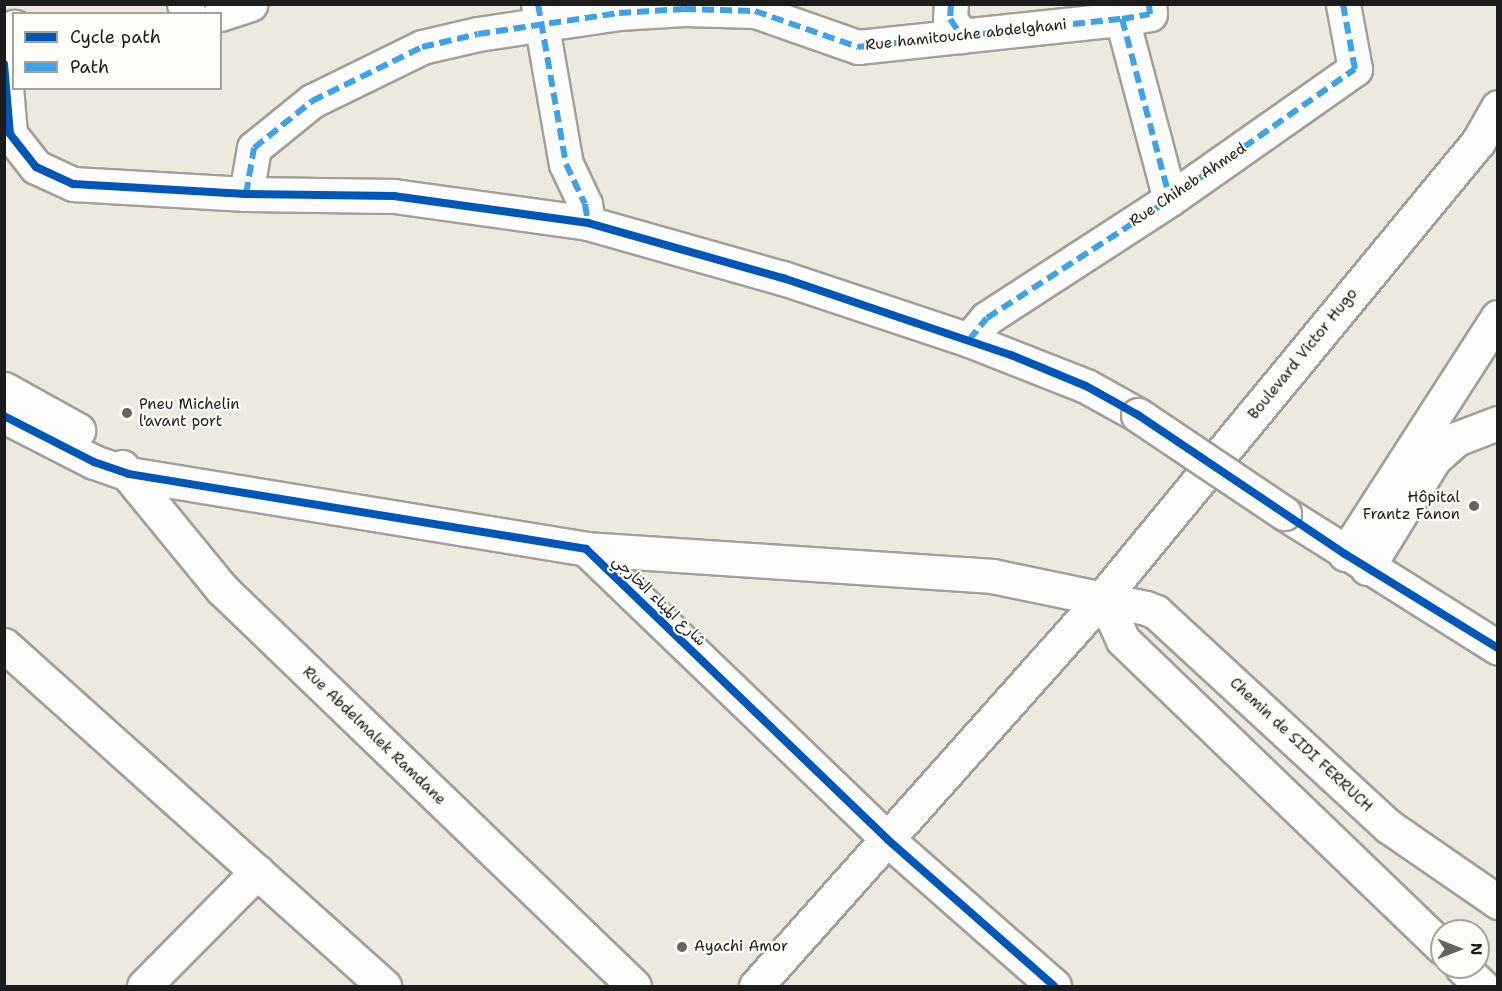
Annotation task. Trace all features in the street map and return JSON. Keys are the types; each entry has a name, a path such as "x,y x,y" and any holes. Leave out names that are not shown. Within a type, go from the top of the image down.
{"street":[{"path":"222,13 250,4"},
{"path":"951,4 950,19 962,36"},
{"name":"Rue Chiheb Ahmed","path":"969,340 987,318 1170,199 1355,69 1343,4"},
{"name":"Rue hamitouche abdelghani","path":"246,194 254,148 312,101 422,47 541,14 652,8 755,11 858,47 962,36 1140,12"},
{"path":"1140,12 1170,199"},
{"path":"541,14 566,164 585,204 588,223"},
{"path":"4,56 12,33"},
{"path":"4,64 10,134 36,167 54,178 94,186 246,194 394,196 588,223 783,278 969,340 1086,386 1138,415 1356,561 1497,648"},
{"name":"Boulevard Victor Hugo","path":"756,987 1102,597 1478,142 1497,107"},
{"path":"1356,561 1497,316"},
{"name":"Rue Abdelmalek Ramdane","path":"4,389 90,437 129,474 222,589 634,987"},
{"path":"4,416 88,459 129,474 586,549"},
{"path":"1356,561 1434,459 1456,439 1497,423"},
{"name":"Chemin de SIDI FERRUCH","path":"586,549 992,576 1102,597 1156,612 1388,826 1497,902"},
{"name":"شارع الميناء الخارجي","path":"586,549 888,840 1054,987"},
{"path":"1102,597 1123,640 1430,935"},
{"path":"4,645 384,987"},
{"path":"1360,866 1388,826"},
{"path":"144,987 257,872"}],"marked path":[{"path":"538,4 566,164 585,204 588,223"},
{"path":"951,4 950,19 962,36"},
{"path":"246,194 254,148 312,101 422,47 478,34 619,13 684,9 755,11 858,47 1122,19 1150,14 1149,4"},
{"path":"969,340 987,318 1170,199 1355,69 1343,4"},
{"path":"1122,19 1170,199"}],"cycle path":[{"path":"4,64 10,134 36,167 73,184 246,194 394,196 588,223 783,278 1011,355 1086,386 1138,415 1345,554 1498,648"},
{"path":"4,416 94,462 129,474 586,549 888,840 1054,986"}],"place":[{"name":"Pneu Michelin l'avant port","path":"127,413"},
{"name":"Hôpital Frantz Fanon","path":"1474,506"},
{"name":"Ayachi Amor","path":"682,947"}]}
